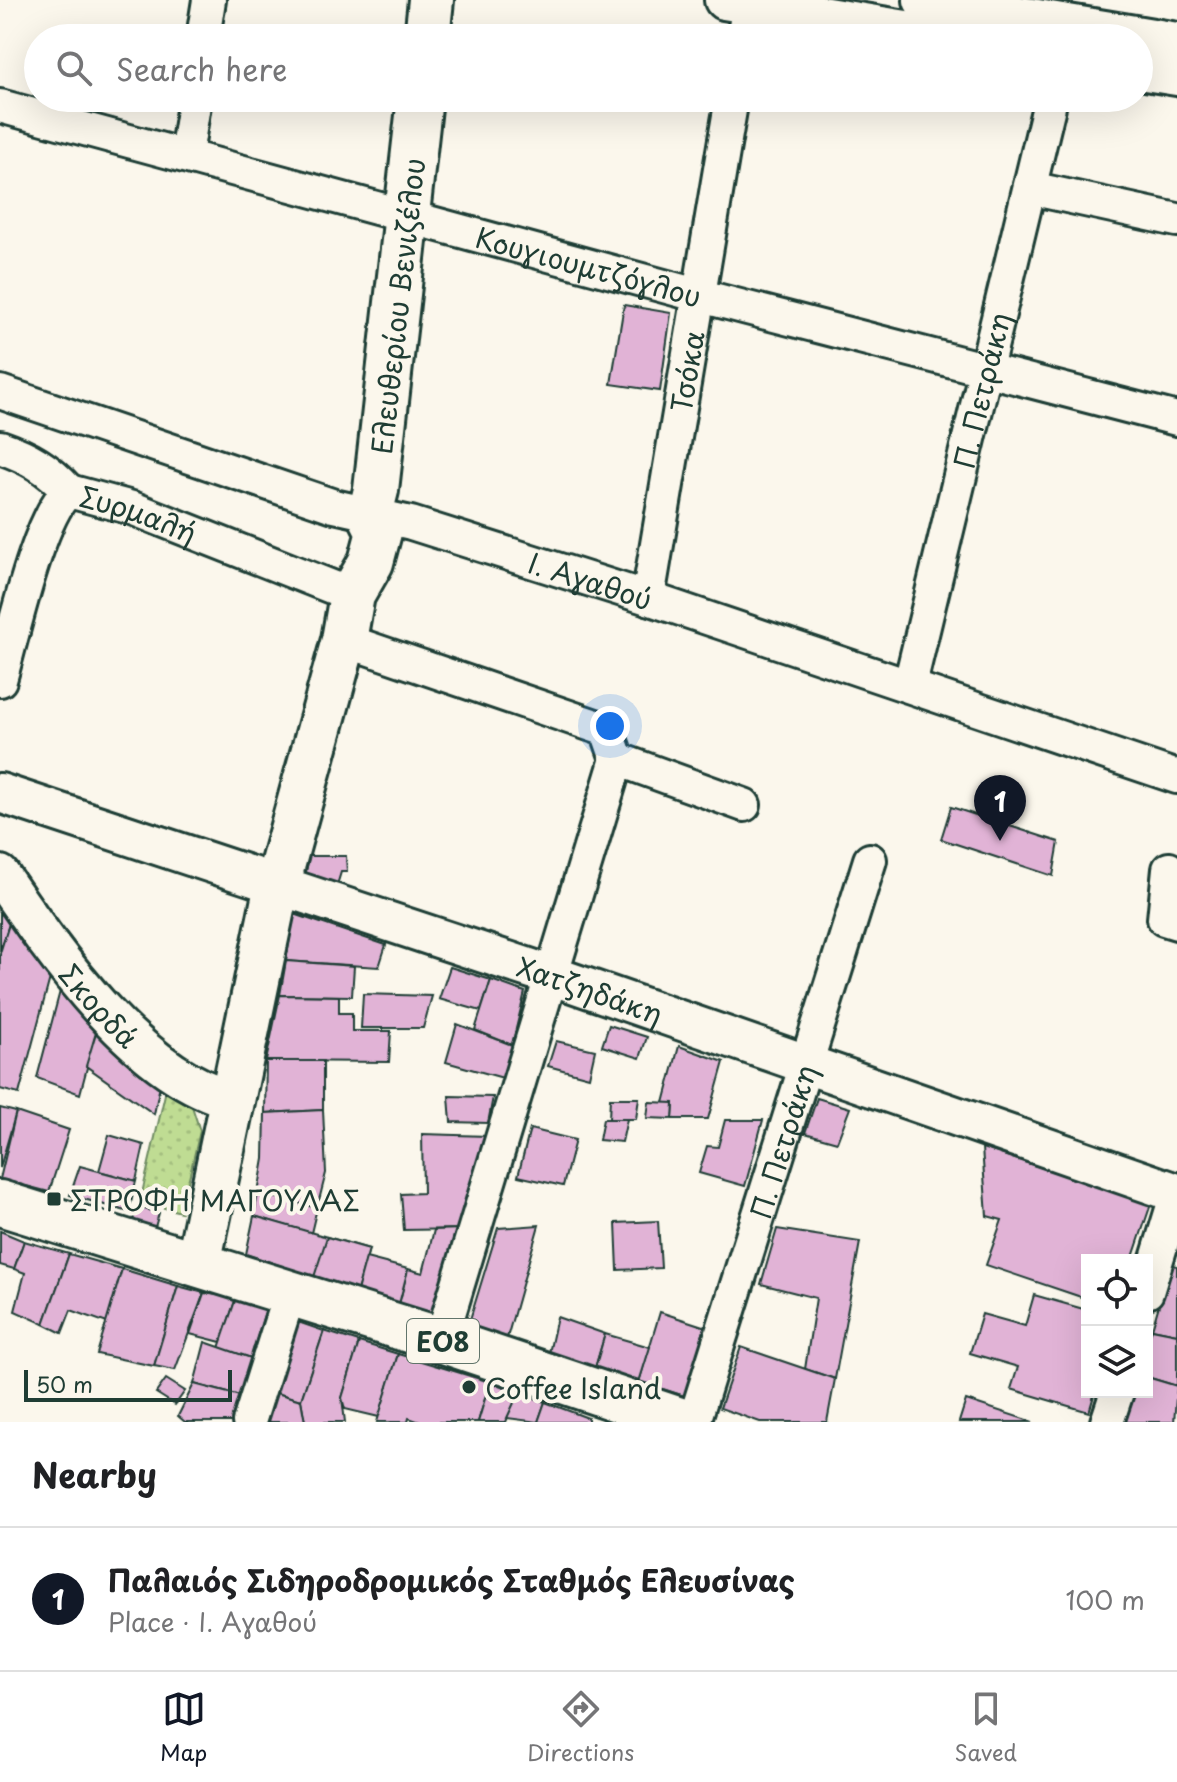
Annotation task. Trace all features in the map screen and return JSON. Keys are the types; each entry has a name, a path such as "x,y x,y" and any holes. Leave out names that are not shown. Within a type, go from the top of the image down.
{"main road":[{"path":"428,24 431,0"},
{"name":"Ελευθερίου Βενιζέλου","path":"198,1264 277,885 344,640 352,595 371,562 379,532 370,514 376,490 418,112"},
{"name":"ΕΟ8","path":"0,1203 441,1340 686,1422"}],"street":[{"path":"205,24 209,0"},
{"path":"923,0 1087,24"},
{"path":"741,11 844,24"},
{"path":"1153,37 1177,42"},
{"path":"1153,72 1177,76"},
{"name":"Κουγιουμτζόγλου","path":"0,106 697,295 1177,419"},
{"path":"186,155 193,112"},
{"name":"Τσόκα","path":"648,598 730,112"},
{"name":"Π. Πετράκη","path":"910,684 1048,112"},
{"path":"1030,188 1177,220"},
{"name":"Ι. Αγαθού","path":"0,392 334,506 411,523 648,598 910,684 1177,777"},
{"path":"0,447 51,471 69,491"},
{"name":"Συρμαλή","path":"0,680 46,525 57,500 69,491 132,508 352,595"},
{"path":"344,640 607,730 617,759 441,1340"},
{"path":"617,759 744,805"},
{"name":"Χατζηδάκη","path":"0,793 550,975 1177,1193"},
{"name":"Π. Πετράκη","path":"694,1422 804,1062 870,860"},
{"path":"1169,869 1164,919 1177,923"},
{"name":"Σκορδά","path":"0,875 96,1004 167,1067 205,1092 231,1099"},
{"path":"1153,1272 1177,1193"},
{"path":"249,1422 290,1292"},
{"path":"1107,1422 1115,1398"}],"green space":[{"path":"168,1081 190,1100 200,1131 181,1212 140,1202"}],"building":[{"path":"624,305 671,313 660,391 611,384"},
{"path":"951,807 1059,842 1053,876 941,839"},
{"path":"309,856 346,856 347,872 341,872 337,885 305,877"},
{"path":"0,906 10,921 0,951"},
{"path":"294,914 386,945 379,967 286,961"},
{"path":"10,921 50,978 19,1094 0,1089 0,953"},
{"path":"286,961 354,966 352,996 280,995"},
{"path":"450,967 491,980 481,1011 439,999"},
{"path":"491,980 525,992 512,1045 475,1030"},
{"path":"60,991 98,1026 80,1094 37,1078"},
{"path":"363,994 432,996 423,1028 361,1028"},
{"path":"280,995 339,996 339,1013 352,1013 352,1031 391,1031 389,1062 266,1061"},
{"path":"457,1024 512,1045 503,1078 446,1062"},
{"path":"609,1025 647,1037 640,1058 602,1046"},
{"path":"98,1026 162,1076 154,1114 86,1066"},
{"path":"556,1041 595,1050 589,1077 548,1066"},
{"path":"679,1046 724,1062 708,1119 673,1119 674,1103 664,1103"},
{"path":"266,1061 323,1061 323,1110 265,1113"},
{"path":"449,1096 493,1097 488,1123 451,1122"},
{"path":"610,1098 639,1098 636,1119 609,1119"},
{"path":"817,1098 850,1108 837,1142 805,1133"},
{"path":"649,1102 674,1103 673,1119 647,1118"},
{"path":"0,1108 16,1112 0,1168"},
{"path":"323,1110 326,1173 317,1208 258,1193 264,1159 265,1113"},
{"path":"16,1112 69,1130 49,1192 0,1179"},
{"path":"603,1119 627,1119 622,1142 599,1140"},
{"path":"725,1120 763,1120 745,1186 699,1173 707,1146 718,1147"},
{"path":"530,1129 575,1140 563,1186 518,1176"},
{"path":"422,1134 488,1136 463,1229 404,1230 401,1194 423,1193"},
{"path":"109,1135 144,1145 136,1181 99,1171"},
{"path":"982,1148 1151,1204 1134,1254 1081,1254 1081,1297 986,1265 1002,1220 987,1216"},
{"path":"80,1166 136,1181 129,1212 70,1195"},
{"path":"258,1193 317,1208 311,1233 254,1216"},
{"path":"137,1207 159,1213 155,1227 133,1220"},
{"path":"254,1216 369,1249 357,1291 246,1254"},
{"path":"658,1221 661,1268 618,1270 616,1223"},
{"path":"539,1225 507,1338 468,1326 498,1228"},
{"path":"463,1229 439,1315 399,1304 408,1269 423,1273 434,1230"},
{"path":"777,1229 860,1242 835,1379 805,1369 816,1298 761,1284"},
{"path":"0,1231 24,1241 14,1269 0,1265"},
{"path":"327,1237 369,1249 357,1291 314,1277"},
{"path":"24,1241 69,1254 44,1324 15,1311 25,1273 14,1269"},
{"path":"69,1254 122,1269 107,1323 71,1310 62,1333 44,1324"},
{"path":"366,1258 408,1269 399,1304 357,1291"},
{"path":"1171,1264 1177,1266 1177,1334 1153,1329"},
{"path":"122,1269 178,1286 154,1366 97,1354"},
{"path":"178,1286 204,1293 175,1370 154,1366"},
{"path":"204,1293 236,1298 221,1342 190,1334"},
{"path":"1034,1295 1081,1308 1081,1398 1093,1398 1089,1412 1011,1389 1018,1367 970,1353 982,1314 1025,1326"},
{"path":"236,1298 266,1308 251,1358 219,1348"},
{"path":"660,1312 709,1328 688,1397 639,1382"},
{"path":"557,1317 605,1334 595,1368 549,1353"},
{"path":"298,1322 324,1331 301,1400 276,1393"},
{"path":"1153,1329 1177,1334 1177,1386 1153,1379"},
{"path":"324,1331 359,1342 342,1398 345,1422 305,1422 301,1400"},
{"path":"605,1334 650,1347 639,1382 595,1368"},
{"path":"205,1342 251,1358 240,1396 194,1384"},
{"path":"359,1342 398,1354 379,1417 345,1409 342,1398"},
{"path":"741,1347 835,1379 827,1422 760,1422 720,1408"},
{"path":"398,1354 490,1382 478,1422 420,1422 409,1418 408,1422 377,1422"},
{"path":"166,1379 185,1391 175,1405 156,1393"},
{"path":"1153,1379 1177,1386 1174,1422 1124,1422 1131,1398 1153,1398"},
{"path":"490,1382 519,1392 506,1422 478,1422"},
{"path":"194,1384 240,1396 233,1422 185,1422 178,1416"},
{"path":"519,1392 545,1402 538,1422 507,1418"},
{"path":"276,1393 301,1400 305,1422 267,1422"},
{"path":"966,1400 1033,1422 959,1422"},
{"path":"545,1402 588,1418 588,1422 538,1422"}],"place":[{"name":"Παλαιός Σιδηροδρομικός Σταθμός Ελευσίνας","path":"1000,841"},
{"name":"ΣΤΡΟΦΗ ΜΑΓΟΥΛΑΣ","path":"54,1199"},
{"name":"Coffee Island","path":"469,1387"}]}
